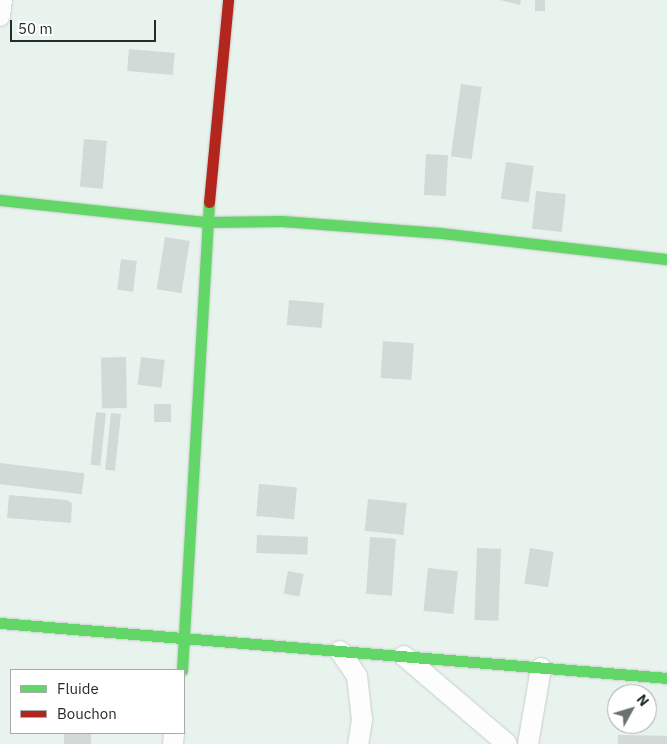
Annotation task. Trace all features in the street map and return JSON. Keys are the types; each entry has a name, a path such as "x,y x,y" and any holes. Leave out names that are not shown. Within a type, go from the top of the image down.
{"street":[{"path":"0,16 2,0"},
{"path":"182,669 186,637 208,222 228,0"},
{"path":"0,200 208,222 282,221 441,233 667,259"},
{"path":"0,624 186,637 667,678"},
{"path":"340,650 357,676 362,720 358,744"},
{"path":"404,656 507,744"},
{"path":"528,744 541,668"}],"building":[{"path":"500,0 521,0 520,5"},
{"path":"535,0 545,0 545,11 535,11"},
{"path":"129,49 175,53 173,75 127,71"},
{"path":"461,84 482,87 472,159 451,156"},
{"path":"84,139 107,141 103,189 80,187"},
{"path":"426,154 448,155 446,196 424,195"},
{"path":"506,162 534,166 529,203 501,199"},
{"path":"536,191 566,194 562,232 532,229"},
{"path":"165,237 190,241 181,293 157,289"},
{"path":"121,259 137,261 133,292 117,290"},
{"path":"289,300 324,303 322,328 287,325"},
{"path":"383,341 414,343 411,380 380,378"},
{"path":"101,357 126,357 127,408 102,408"},
{"path":"141,357 165,360 161,388 138,385"},
{"path":"154,404 171,404 171,422 154,422"},
{"path":"96,412 106,413 100,466 90,465"},
{"path":"111,413 121,414 115,471 105,470"},
{"path":"0,463 84,473 82,494 0,484"},
{"path":"259,484 297,487 294,519 256,516"},
{"path":"9,495 67,500 72,503 71,523 7,518"},
{"path":"368,499 407,503 403,535 365,531"},
{"path":"257,535 308,537 307,555 256,553"},
{"path":"370,537 396,539 392,596 366,594"},
{"path":"477,548 501,549 498,621 474,620"},
{"path":"530,548 554,552 548,587 524,584"},
{"path":"428,568 458,571 453,614 424,611"},
{"path":"288,571 304,574 299,597 284,594"},
{"path":"64,734 91,734 91,744 64,744"},
{"path":"618,735 667,736 667,744 618,744"}],"traffic: fast":[{"path":"0,200 207,222 282,221 441,233 667,259"},
{"path":"182,669 209,202"},
{"path":"0,623 667,678"}],"traffic: jam":[{"path":"209,202 228,0"}]}
